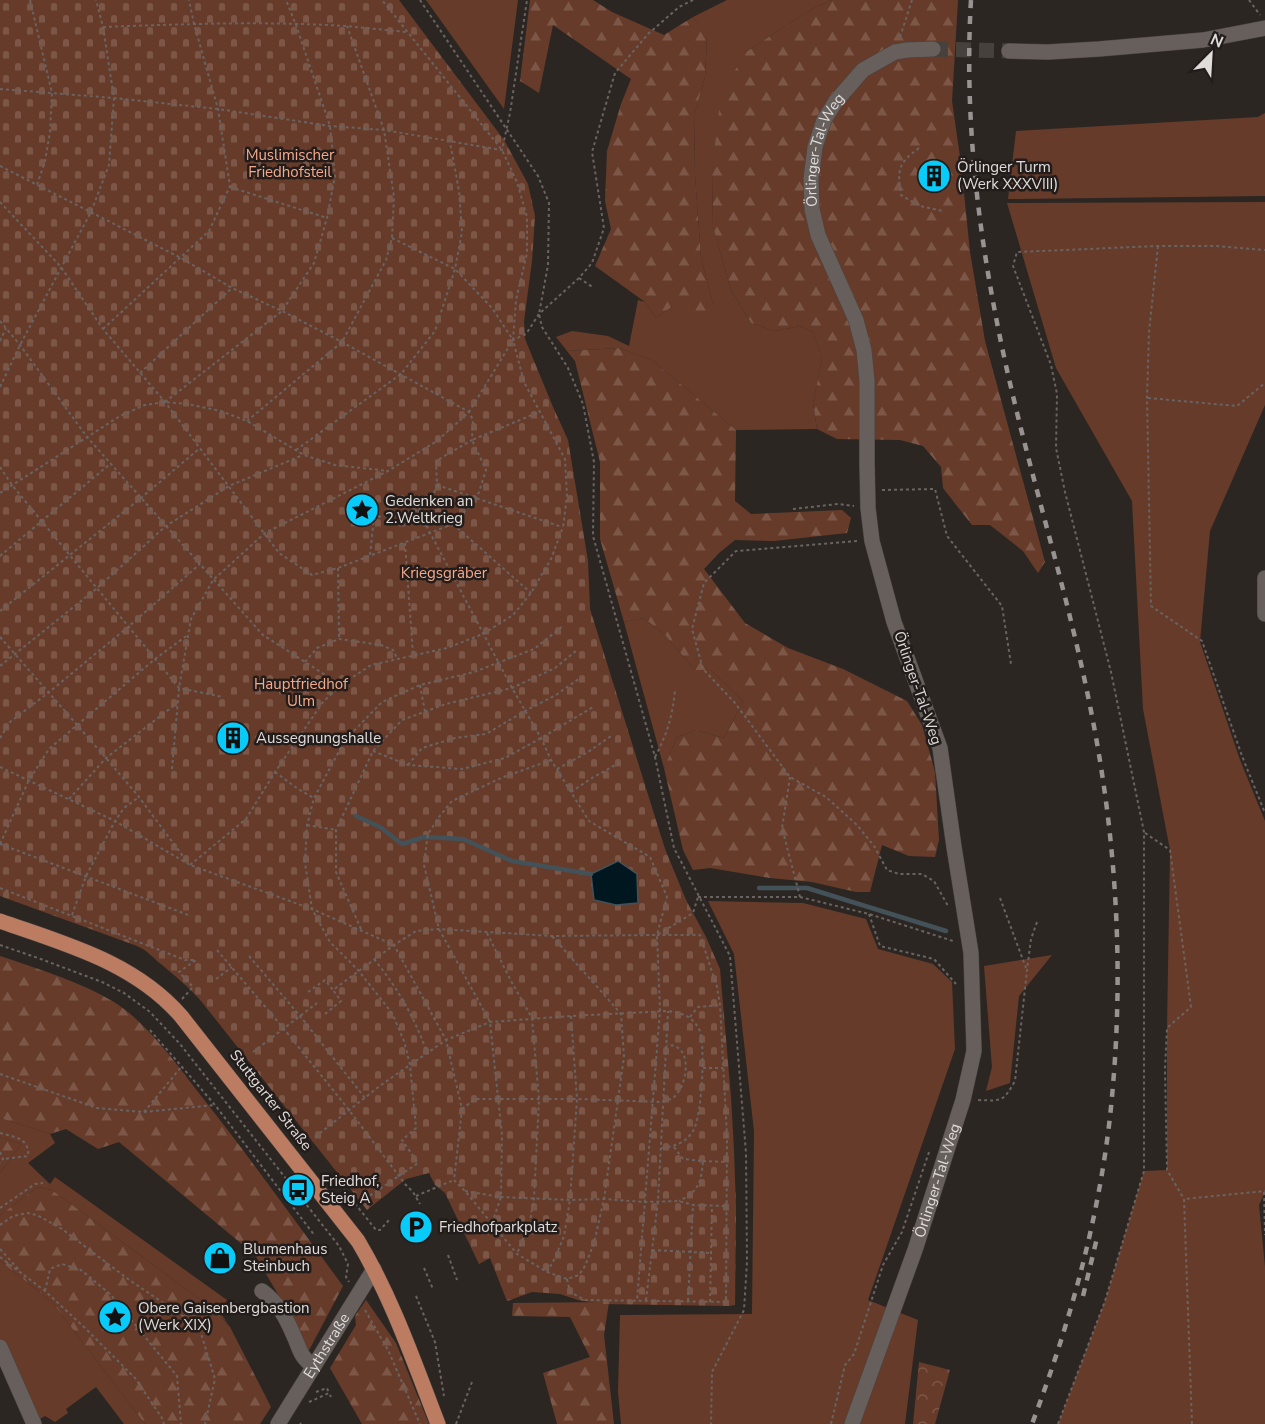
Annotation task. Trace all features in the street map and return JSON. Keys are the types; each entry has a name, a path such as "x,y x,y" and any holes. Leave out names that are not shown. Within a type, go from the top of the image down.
{"main road":[{"name":"Stuttgarter Straße","path":"0,921 91,953 119,966 144,982 175,1008 358,1241 391,1305 438,1424"}],"street":[{"path":"1009,51 1048,52 1203,40 1265,28"},
{"name":"Örlinger-Tal-Weg","path":"852,1424 915,1250 963,1100 974,1051 971,953 940,748 894,622 872,541 868,508 867,381 864,350 856,320 818,235 812,209 812,179 815,147 824,120 836,101 863,70 895,52 933,49"},
{"path":"1265,578 1265,614"},
{"name":"Eythstraße","path":"278,1424 374,1269"},
{"path":"262,1290 280,1308 299,1350 305,1360 313,1366"},
{"path":"0,1347 34,1424"}],"path":[{"path":"30,0 52,93 50,132 45,161 37,185"},
{"path":"0,387 91,212 109,165 114,98 103,27 96,0"},
{"path":"103,329 208,231 230,186 218,110 189,0"},
{"path":"165,402 282,311 314,263 327,218 335,176 330,126 286,0"},
{"path":"172,770 179,688 191,619 213,580 265,533 388,471 437,441 469,412 513,340 516,300 526,253 527,217 517,182 502,150 382,0"},
{"path":"502,150 527,0"},
{"path":"513,340 526,334 539,314 592,263 604,228 592,152 615,74 648,34 678,7 693,0"},
{"path":"895,52 912,0"},
{"path":"1248,0 1265,22"},
{"path":"422,1 538,176 549,203 548,265 539,314 542,327 568,368 583,404 594,462 593,536 655,757 674,848 730,956 746,1153 747,1262 744,1310 712,1372 711,1424"},
{"path":"103,27 194,24 296,25 347,26 406,32"},
{"path":"247,421 342,342 386,260 392,238 394,197 384,130 347,26"},
{"path":"0,89 114,98 330,126 384,130 502,150"},
{"path":"296,450 401,374 435,331 455,269 462,232 459,191 450,141"},
{"path":"919,148 904,159 898,176 901,195 920,206 943,210"},
{"path":"0,166 181,258 232,288 342,342 469,412 473,420 472,440 486,470 477,498 453,524 338,568 312,575 279,553 165,402 103,329 62,267 0,202"},
{"path":"230,186 327,218"},
{"path":"189,865 246,819 323,702 341,685 371,665 447,648 483,634 513,615 531,593 551,558 562,527 567,495 565,459 524,382 513,340 492,308 455,269 392,238"},
{"path":"1158,246 1149,332 1147,398 1151,606 1202,641 1242,756 1265,813"},
{"path":"1058,1424 1105,1301 1144,1172 1144,832 1112,672 1065,492 1056,448 1057,394 1051,365 1013,266 1017,252 1158,246 1217,246 1265,250"},
{"path":"579,278 594,288"},
{"path":"140,373 232,288"},
{"path":"0,321 21,345 87,437 263,634 341,685"},
{"path":"0,340 6,328"},
{"path":"1147,398 1237,406 1265,383"},
{"path":"0,493 128,412 145,405 165,402 221,411 247,421 304,454 335,465 388,471"},
{"path":"370,556 374,517 408,514 430,504 437,485 436,461 472,440 539,412"},
{"path":"0,611 200,448"},
{"path":"0,666 96,589 166,526 229,486 304,454"},
{"path":"0,556 110,464"},
{"path":"0,467 41,522 179,688 223,697"},
{"path":"437,485 562,527"},
{"path":"868,491 935,489 947,536 1002,606 1011,664"},
{"path":"793,509 838,504 868,508"},
{"path":"418,510 551,760 589,821 650,856 667,897 657,935 660,1011 637,1300"},
{"path":"453,524 531,593"},
{"path":"872,541 736,551 704,583 692,630 703,669 735,703 790,777 826,797 857,825 874,846 887,870 899,874 922,874 934,880 949,908"},
{"path":"405,543 413,654"},
{"path":"0,738 10,722 128,627 200,564"},
{"path":"338,568 339,639"},
{"path":"365,1199 418,1162 402,1140 416,1128 410,1065 404,1041 392,1013 358,970 330,942 312,909 305,863 307,825 314,798 345,740 382,702 420,685 474,672 534,650 563,626"},
{"path":"189,634 155,659 49,749 29,780 0,844 191,916"},
{"path":"0,637 139,797 189,865"},
{"path":"305,662 317,648 339,639 381,645 393,650 397,658"},
{"path":"361,929 336,872 336,830 373,750 402,720 446,704 512,688 555,668 577,650"},
{"path":"408,765 422,748 455,738 486,734 556,695 580,678"},
{"path":"420,685 425,712"},
{"path":"655,757 666,736 674,707 675,688"},
{"path":"69,799 106,758 178,703"},
{"path":"373,750 408,765 462,769 505,758 593,707"},
{"path":"557,769 611,736"},
{"path":"492,1223 501,1197 502,1135 490,1022 439,929 424,865 427,840 428,834 452,801 501,778 551,760"},
{"path":"571,792 619,763"},
{"path":"0,767 115,822 189,865 312,909 394,945 446,1040 462,1108 454,1179 517,1254 546,1272 567,1279 579,1275 594,1243 603,1199 624,1057 621,1014 552,936"},
{"path":"275,772 314,798"},
{"path":"790,777 782,828 800,897"},
{"path":"72,916 86,876 115,822 124,808 139,797"},
{"path":"307,825 336,830"},
{"path":"1144,832 1170,850 1191,1007 1167,1028 1166,1048 1167,1170 1184,1199 1192,1424"},
{"path":"0,888 185,960 196,960 179,972 193,987 175,1008"},
{"path":"699,897 800,897 869,914 959,943 971,953"},
{"path":"657,935 693,913 699,897"},
{"path":"1000,898 1027,970"},
{"path":"869,914 880,946 934,959 958,985"},
{"path":"963,1100 999,1101 1007,1095 1015,1081 1031,939 1037,922"},
{"path":"333,990 358,970 416,931 439,929 552,936 700,935 717,987 720,1005 728,1136 726,1302 585,1300 570,1292 567,1279"},
{"path":"487,933 532,1018 539,1100 534,1198 530,1221 517,1254"},
{"path":"0,945 38,957 124,993 157,1018 180,1044 339,1245 348,1264 346,1277 388,1350 420,1424"},
{"path":"217,950 349,1110 420,1204"},
{"path":"249,956 365,1098"},
{"path":"374,959 393,983 412,1015 427,1054"},
{"path":"216,979 232,968"},
{"path":"308,992 325,980 333,990 341,1001 325,1014"},
{"path":"253,1052 317,1004"},
{"path":"690,1017 698,1007 720,1005"},
{"path":"315,1137 446,1040 490,1022 660,1011 679,1012 690,1017 701,1031 703,1068 699,1111 694,1131 674,1147 661,1148"},
{"path":"646,1300 658,1201 668,1011"},
{"path":"546,1272 564,1236 570,1200 577,1099 571,1016"},
{"path":"150,1030 215,1106 315,1236"},
{"path":"462,1108 475,1099 498,1098 663,1102 675,1097 684,1083 685,1058 681,1049 674,1045 667,1046"},
{"path":"144,1112 182,1066"},
{"path":"703,1068 723,1068"},
{"path":"0,1074 97,1108 144,1112 215,1106"},
{"path":"0,1133 25,1142 29,1148 28,1156 3,1159 0,1163"},
{"path":"831,1424 846,1365 854,1354 882,1265 902,1232 932,1144"},
{"path":"674,1147 683,1159 727,1162"},
{"path":"0,1152 3,1159"},
{"path":"679,1202 697,1188 702,1178 703,1161"},
{"path":"332,1178 334,1177 376,1230 380,1230 390,1219"},
{"path":"416,1196 454,1179"},
{"path":"0,1208 35,1184 43,1183"},
{"path":"465,1191 501,1197 658,1201 727,1206"},
{"path":"1184,1199 1265,1192 1265,1235"},
{"path":"688,1301 693,1205"},
{"path":"710,1302 712,1206"},
{"path":"0,1225 13,1216 27,1213 37,1215 62,1229 128,1280 199,1327 215,1379 205,1424"},
{"path":"0,1249 26,1277"},
{"path":"652,1250 711,1252"},
{"path":"448,1255 457,1280"},
{"path":"0,1257 45,1291 135,1378 164,1424"},
{"path":"45,1291 50,1269 62,1264 81,1270 110,1294 177,1376 181,1424"},
{"path":"424,1268 433,1289"},
{"path":"416,1296 435,1342 444,1395"},
{"path":"456,1424 472,1382"},
{"path":"307,1403 329,1393 331,1397"}],"green space":[{"name":"Hauptfriedhof Ulm","path":"0,0 399,0 504,140 528,184 535,216 524,321 525,339 568,440 588,561 590,609 665,849 686,900 720,969 734,1151 735,1305 602,1304 560,1294 532,1292 507,1301 490,1258 479,1264 445,1193 435,1185 429,1173 406,1179 367,1210 187,986 137,946 0,896"},
{"path":"426,0 518,0 504,109"},
{"path":"530,0 593,0 612,12 664,35 693,17 707,37 705,77 694,116 695,175 701,258 713,304 710,316 673,306 656,318 645,302 595,266 611,229 605,201 607,151 631,79 553,25 539,93 520,81"},
{"path":"727,0 832,0 812,9 746,52 712,170 713,227 731,290 751,323 775,331 800,326 813,332 822,359 813,403 817,429 736,430 652,360 619,348 567,351 556,337 572,331 608,336 629,346 638,300 645,302 656,318 673,306 713,304 701,258 695,175 694,116 705,77 707,38 693,17"},
{"path":"832,0 958,0 952,101 970,252 985,341 1045,562 1038,573 1023,551 990,525 972,525 943,488 941,467 923,446 900,440 837,439 817,429 813,403 822,359 813,332 800,326 775,331 751,323 731,290 713,227 712,170 721,94 746,52 812,9"},
{"path":"1265,113 1265,196 1008,199 1016,131 1258,117"},
{"path":"1265,202 1265,405 1210,531 1200,642 1240,760 1265,821 1265,1192 1259,1205 1265,1267 1265,1424 1058,1424 1105,1301 1144,1171 1167,1170 1170,850 1143,709 1132,501 1056,368 1007,203"},
{"path":"619,348 652,360 736,430 735,501 751,514 842,510 851,518 847,533 774,541 735,540 704,569 745,623 788,648 843,669 907,701 922,725 935,772 939,840 935,857 909,856 882,845 870,892 856,892 812,882 710,868 693,870 683,850 664,768 677,737 696,730 724,738 743,701 711,670 695,670 665,635 644,618 624,622 600,539 600,462 575,361 567,351"},
{"path":"644,618 665,635 695,670 711,670 743,701 724,738 696,730 677,737 664,768 624,622"},
{"path":"708,901 803,903 866,919 878,949 933,964 952,982 955,1049 868,1300 918,1320 905,1424 621,1424 618,1392 620,1315 752,1314 754,1131 734,954"},
{"path":"1052,955 1019,996 1010,1083 986,1091 992,1067 984,966"},
{"path":"0,956 73,982 114,1002 137,1020 180,1068 343,1286 306,1356 279,1296 255,1255 119,1142 98,1149 66,1129 50,1134 0,1118"},
{"path":"0,1118 50,1134 55,1143 28,1163 50,1184 55,1177 227,1300 220,1312 228,1324 217,1312 52,1190 38,1187 0,1215 0,1173 21,1144 0,1137"},
{"path":"0,1137 21,1144 0,1173"},
{"path":"38,1187 52,1190 217,1312 230,1327 271,1407 260,1424 145,1424 52,1302 0,1261 0,1215"},
{"path":"0,1261 52,1302 145,1424 124,1424 96,1387 66,1409 68,1413 55,1422 45,1416 33,1423 0,1347"},
{"path":"366,1300 396,1343 429,1424 362,1424 330,1368 356,1325 355,1316"},
{"path":"609,1302 604,1335 614,1424 557,1424 543,1373 590,1357 570,1317 512,1316 513,1303"},
{"path":"919,1362 950,1370 935,1424 913,1424"}],"water":[{"path":"618,861 637,874 638,903 616,905 594,900 591,874"}],"waterway":[{"path":"356,816 380,827 402,844 424,837 463,839 512,861 591,874"},
{"path":"759,888 807,888 946,931"}],"tunnel":[{"path":"933,49 1009,51"}],"railway":[{"path":"971,0 969,44 971,131 986,261 1012,391 1069,612 1089,701 1105,796 1115,892 1118,989 1109,1128 1084,1257 1061,1341 1032,1424"},
{"path":"1083,1296 1097,1238"}],"place":[{"name":"Örlinger Turm (Werk XXXVIII)","path":"934,176"},
{"name":"Gedenken an 2.Weltkrieg","path":"362,510"},
{"name":"Aussegnungshalle","path":"233,738"},
{"name":"Friedhof, Steig A","path":"298,1190"},
{"name":"Friedhofparkplatz","path":"416,1227"},
{"name":"Blumenhaus Steinbuch","path":"220,1258"},
{"name":"Obere Gaisenbergbastion (Werk XIX)","path":"115,1317"}],"park label":[{"name":"Muslimischer Friedhofsteil","path":"290,164"},
{"name":"Kriegsgräber","path":"444,573"}]}
